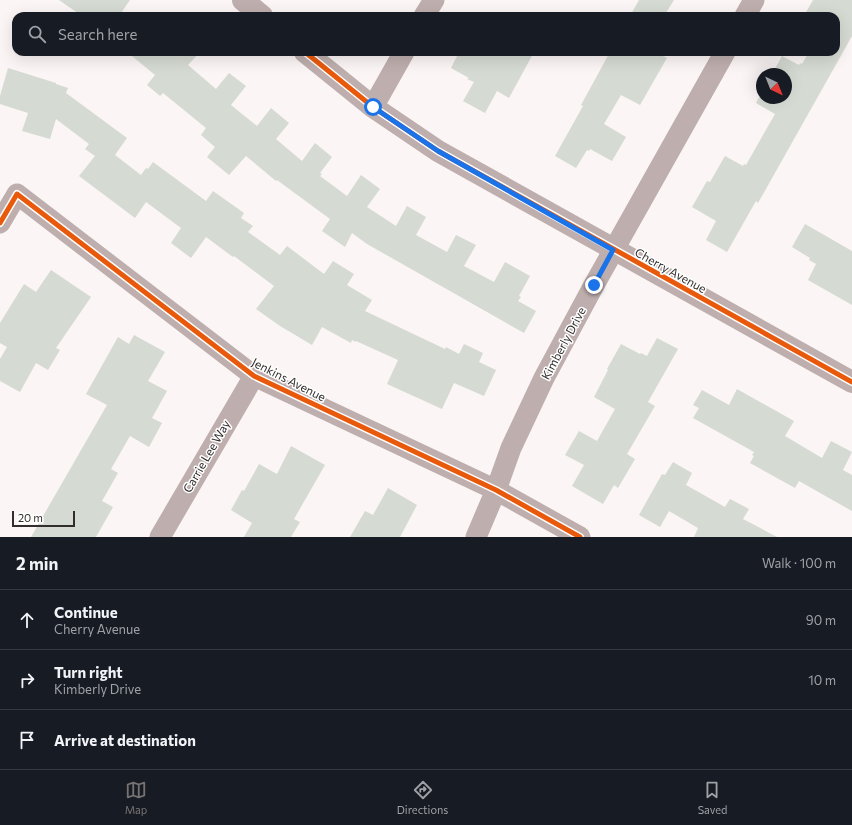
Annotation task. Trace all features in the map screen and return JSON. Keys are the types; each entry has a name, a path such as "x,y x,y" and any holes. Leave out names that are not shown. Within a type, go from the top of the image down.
{"street":[{"path":"243,0 257,12"},
{"path":"426,12 434,0"},
{"path":"747,12 754,0"},
{"name":"Cherry Avenue","path":"310,56 373,107 438,151 852,382"},
{"path":"373,107 402,56"},
{"name":"Kimberly Drive","path":"476,537 496,490 511,448 544,378 613,250 722,56"},
{"name":"Jenkins Avenue","path":"0,223 17,194 254,376 496,490 580,537"},
{"name":"Carrie Lee Way","path":"160,537 254,376"}],"building":[{"path":"59,0 130,0 122,12 76,12"},
{"path":"639,0 674,0 666,12 632,12"},
{"path":"813,0 852,0 852,36 758,203 756,201 727,252 706,240 716,221 692,207 707,181 710,182 725,156 743,166 744,164 746,165 775,114 758,104 792,104 792,68 775,68 782,56 799,65 800,63 802,64 807,56 840,56 840,12 806,12"},
{"path":"132,56 196,56 188,65 216,89 229,73 246,86 231,105 257,126 271,108 289,123 276,139 302,161 315,143 332,157 320,173 322,174 320,176 347,196 361,175 380,189 367,207 396,226 407,206 426,217 416,235 447,252 456,235 476,245 464,266 494,282 505,262 530,276 519,296 521,297 518,301 536,311 524,333 367,244 352,233 345,247 322,231 330,219 277,180 276,181 246,156 229,175 207,157 215,147 201,135 206,128 163,93 160,96 147,85 155,75"},
{"path":"457,56 532,56 509,98 497,91 485,113 463,101 474,82 451,68"},
{"path":"608,56 663,56 667,58 640,105 621,95 604,124 626,137 612,161 590,149 589,151 587,150 576,168 555,156 583,106 581,105"},
{"path":"8,68 68,88 66,93 127,138 115,155 141,175 153,162 206,201 213,191 244,213 241,218 253,226 248,232 280,255 287,246 324,274 333,261 354,274 347,285 372,300 365,311 445,349 446,347 459,354 464,344 483,353 479,362 496,370 484,396 454,383 442,409 387,384 398,360 356,341 352,340 351,343 322,327 312,345 280,326 256,309 274,286 234,256 233,257 206,237 191,258 171,243 181,228 146,202 135,218 79,176 95,156 85,149 89,144 56,119 50,139 22,131 28,113 0,104 0,96"},
{"path":"805,224 852,251 852,305 808,280 816,264 809,260 810,258 792,247"},
{"path":"51,270 91,297 56,348 60,350 48,370 36,363 20,392 0,381 0,359 7,347 0,343 0,323 24,284 36,292"},
{"path":"134,335 165,352 148,381 167,391 152,418 162,423 149,447 130,436 111,469 118,473 102,501 113,507 96,537 31,537 107,405 86,394 118,337 129,344"},
{"path":"657,338 678,349 648,402 655,406 627,454 635,459 618,488 614,485 603,504 572,486 584,465 565,455 579,431 597,441 615,409 594,397 621,344 647,356"},
{"path":"737,389 794,421 785,436 822,458 831,441 852,452 843,470 852,475 852,511 799,481 795,488 750,463 754,456 752,455 754,452 693,418 699,408 693,405 702,390 729,405"},
{"path":"291,446 325,465 294,519 300,522 291,537 244,537 252,523 231,510 242,490 244,491 259,464 277,474"},
{"path":"673,462 692,473 686,485 725,507 730,499 749,509 743,519 777,537 694,537 698,528 669,511 660,527 639,515 662,474 665,475"},
{"path":"388,488 417,505 400,537 350,537 365,511 373,515"}],"cycle path":[{"path":"310,56 373,107 438,151 852,382"},
{"path":"0,223 17,194 254,376 496,490 580,537"}],"route":[{"path":"373,107 438,151 613,250 594,285"}]}
